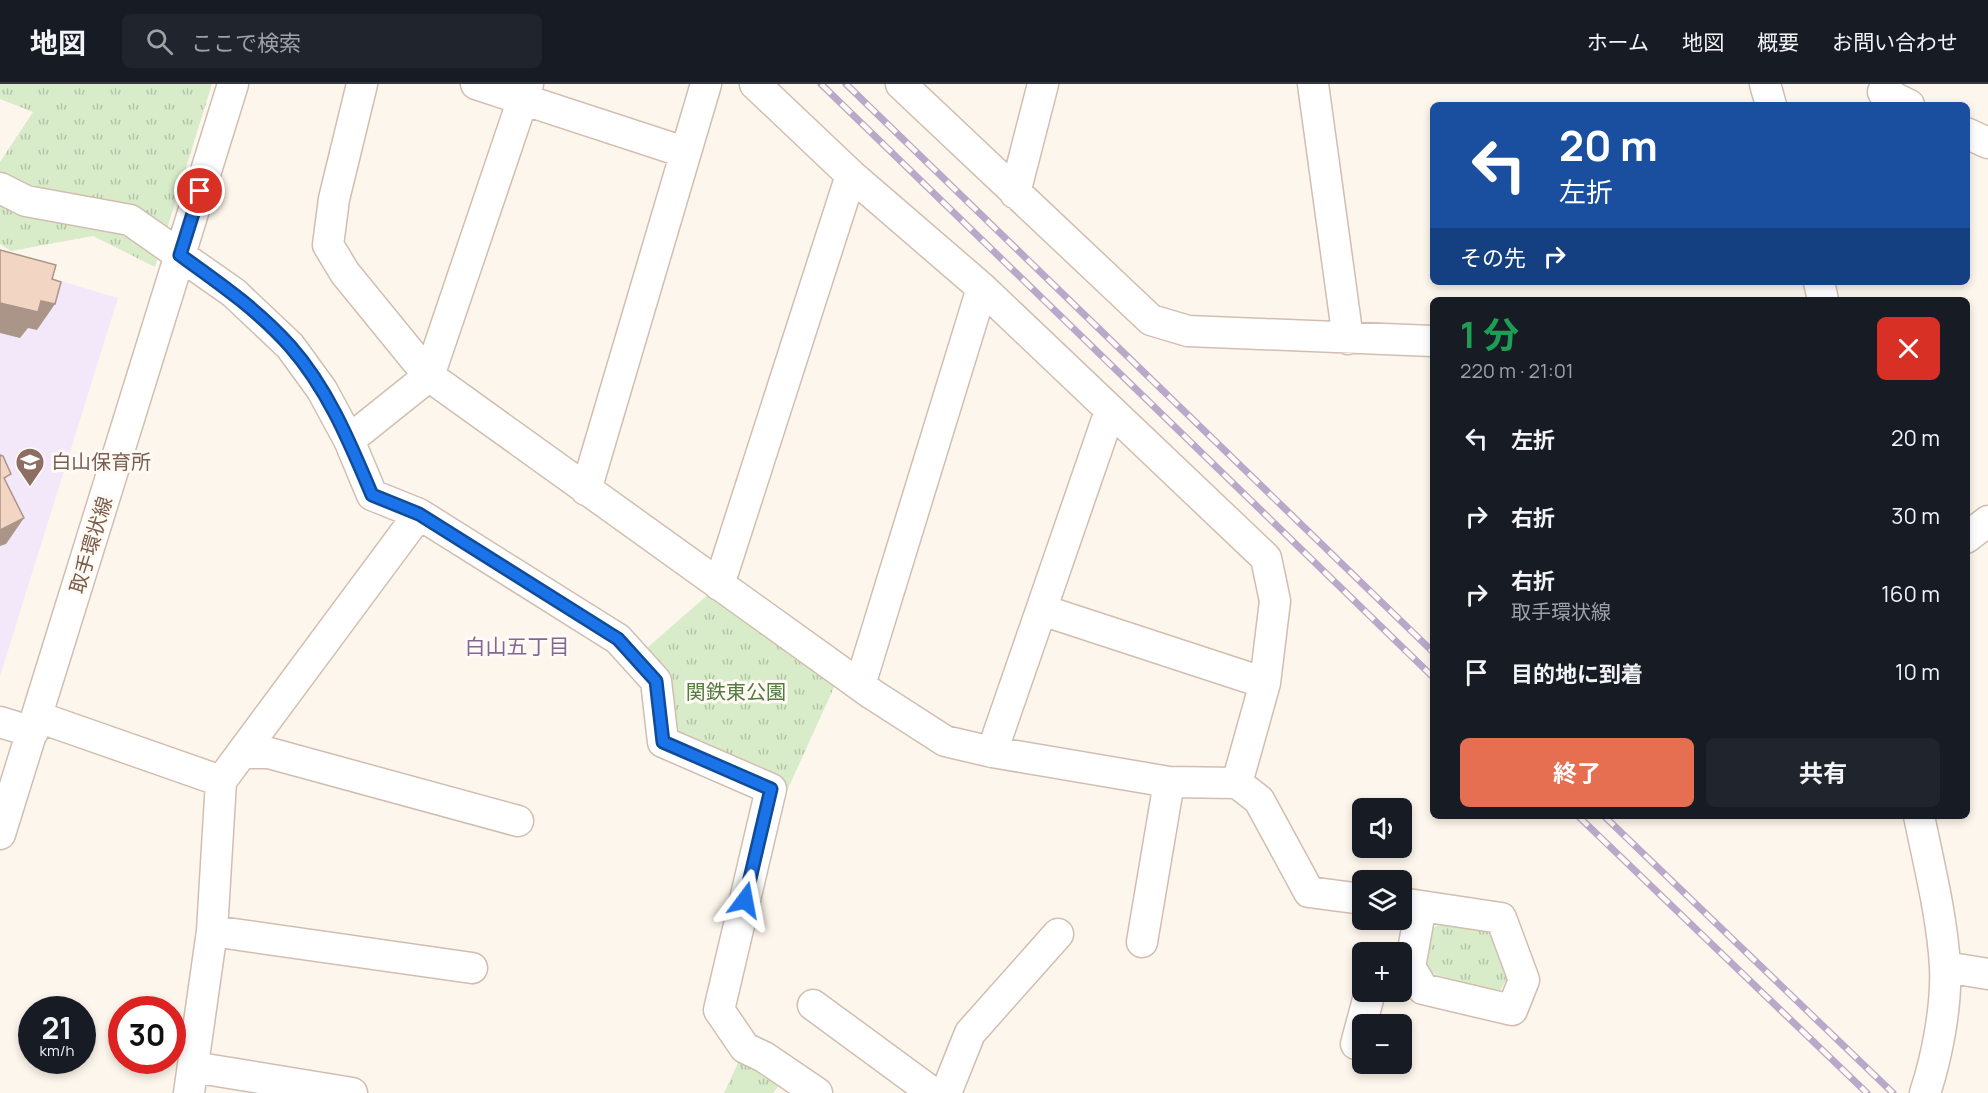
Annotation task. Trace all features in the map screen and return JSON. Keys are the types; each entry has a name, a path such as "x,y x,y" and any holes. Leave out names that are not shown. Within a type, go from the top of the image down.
{"street":[{"name":"取手環状線","path":"0,834 233,84"},
{"path":"362,84 334,199 328,245 345,273 429,376 860,685 945,741 992,752 1169,782 1237,783 1259,801 1310,892 1352,898"},
{"path":"476,84 525,91 684,152"},
{"path":"586,490 684,152 706,84"},
{"path":"754,84 851,175 982,288 1266,558 1275,601 1265,683 1237,783"},
{"path":"901,84 1151,320 1188,331 1430,341"},
{"path":"1015,194 1043,84"},
{"path":"1765,84 1770,102"},
{"path":"1310,85 1348,339"},
{"path":"349,440 429,376 525,91"},
{"path":"1970,135 1988,143"},
{"path":"719,585 851,175"},
{"path":"0,188 26,201 130,220 234,293 290,346 322,390 349,440 372,495 419,514 618,639 656,681 663,742 771,789 719,1010 746,1048 765,1057 817,1093"},
{"path":"860,685 982,288"},
{"path":"992,752 1110,411"},
{"path":"352,1093 191,1080 212,931 221,782 419,514"},
{"path":"1970,535 1988,521"},
{"path":"1042,610 1265,683"},
{"path":"0,722 35,724 221,782"},
{"path":"243,753 269,753 518,821"},
{"path":"1142,942 1169,782"},
{"path":"1920,819 1945,967 1941,1024 1932,1073 1925,1093"},
{"path":"1412,904 1501,918 1524,980 1512,1010 1424,989 1412,970"},
{"path":"212,931 472,968"},
{"path":"946,1093 970,1033 1058,934"},
{"path":"1945,967 1988,974"},
{"path":"813,1005 933,1093"}],"shaded area":[{"name":"白山保育所","path":"0,263 118,298 0,676"}],"green space":[{"path":"0,84 212,84 155,267 93,236 11,251 0,244 0,162 33,112 0,99"},
{"name":"関鉄東公園","path":"719,585 841,672 776,815 659,732 632,661"},
{"path":"1442,922 1491,929 1509,976 1499,992 1430,973 1426,964 1428,932"},
{"path":"745,1048 789,1073 773,1093 724,1093"}],"building":[{"path":"0,250 56,265 52,279 61,282 55,304 41,301 38,312 0,303"},
{"path":"0,455 3,456 11,474 4,478 24,518 0,530"}],"railway":[{"path":"821,84 1430,674"},
{"path":"846,84 1430,649"},
{"path":"1581,819 1867,1093"},
{"path":"1607,819 1893,1093"}],"place":[{"name":"白山保育所","path":"30,488"}],"district":[{"name":"白山五丁目","path":"517,647"}],"route":[{"path":"200,191 180,255 234,293 290,346 322,390 349,440 372,495 419,514 618,639 656,681 663,742 771,789 745,900"}]}
